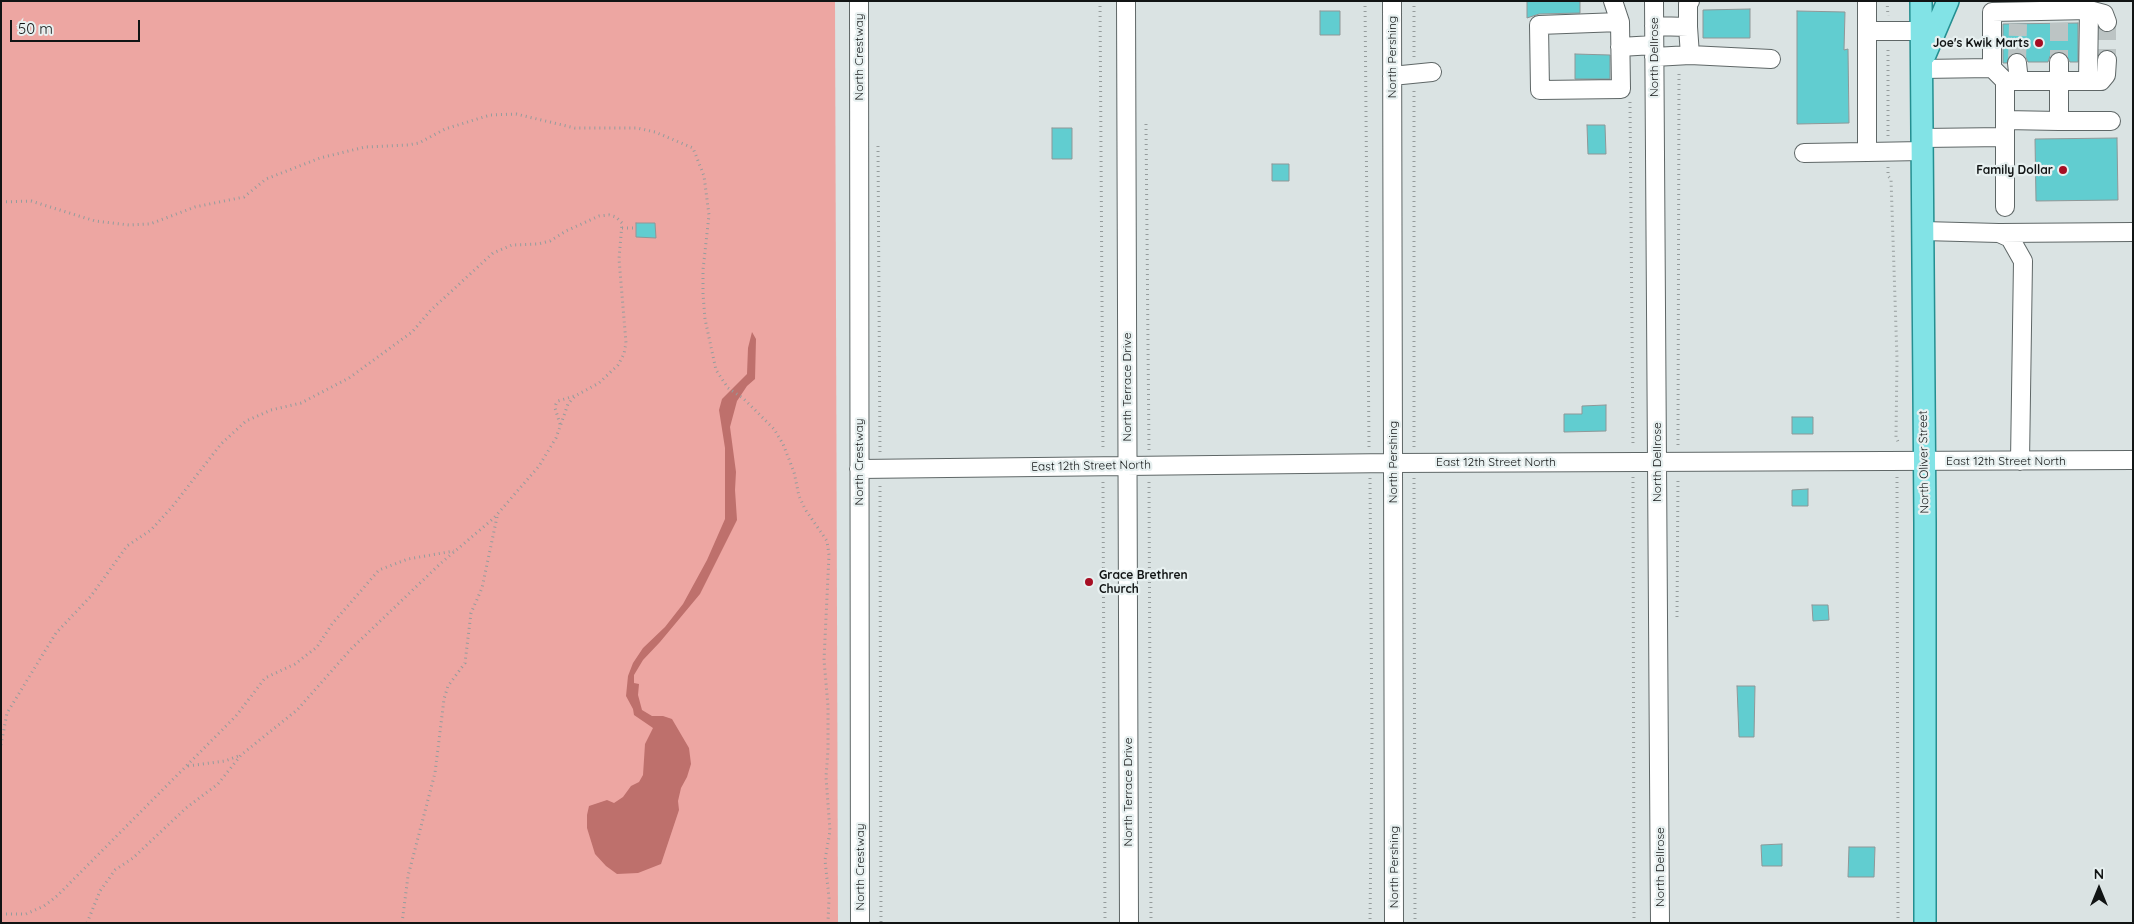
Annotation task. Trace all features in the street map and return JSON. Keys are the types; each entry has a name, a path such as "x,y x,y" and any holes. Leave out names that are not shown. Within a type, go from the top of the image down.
{"main road":[{"name":"North Oliver Street","path":"1920,1 1924,461 1925,923"},
{"path":"1921,67 1948,1"}],"street":[{"name":"North Crestway","path":"859,1 858,469 860,923"},
{"name":"North Terrace Drive","path":"1126,1 1128,923"},
{"name":"North Pershing","path":"1392,1 1394,923"},
{"path":"1612,1 1620,22 1621,89 1540,90 1539,25 1620,22"},
{"name":"North Dellrose","path":"1654,1 1660,923"},
{"path":"1690,1 1688,27 1690,55"},
{"path":"1866,152 1867,1"},
{"path":"1992,68 1992,12 2019,18 2063,11 2089,10 2104,14 2108,22"},
{"path":"2088,81 2089,10"},
{"path":"1654,26 1688,27"},
{"path":"1868,32 1921,31"},
{"path":"1620,47 1690,55 1771,59"},
{"path":"1921,67 1992,68 2012,81 2101,81 2106,75 2108,60"},
{"path":"2005,207 2005,129 2012,81 2017,62"},
{"path":"2059,62 2059,121"},
{"path":"1392,76 1432,72"},
{"path":"1804,153 1866,152 2059,121 2111,121"},
{"path":"1922,231 1999,233 2133,232"},
{"path":"1999,233 2010,238 2023,261 2020,461"},
{"name":"East 12th Street North","path":"858,469 1393,463 2133,460"}],"path":[{"path":"1,202 31,201 94,221 129,225 150,224 195,208 244,197 266,179 320,158 365,147 413,144 445,129 490,115 516,114 575,128 637,128 655,132 693,148 704,176 709,215 703,270 705,318 716,370 728,388 744,399 774,429 783,444 794,472 799,496 805,509 827,541 829,554 824,660 828,706 826,777 830,831 825,860 829,898 828,923"},
{"path":"1,745 7,713 56,633 91,596 126,546 151,530 172,507 221,444 246,421 271,410 301,403 349,378 412,332 443,299 494,253 512,245 538,244 599,216 609,215 616,217 622,223 619,258 626,348 622,360 599,383 575,396 558,401 555,408 560,424"},
{"path":"622,228 636,228"},
{"path":"87,923 100,891 115,870 133,858 186,808 218,784 242,755 297,710 352,648 454,551 494,518 539,466 556,438 568,404 575,396"},
{"path":"402,923 408,876 435,772 444,700 448,686 465,663 471,613 482,588 496,519 504,506"},
{"path":"1,914 26,914 44,906 57,896 236,716 265,678 295,664 317,647 332,624 379,570 408,560 454,551"},
{"path":"188,766 225,761 242,755"}],"shaded area":[{"path":"1,1 835,1 838,923 1,923"},
{"path":"752,332 756,339 755,379 747,386 737,401 730,427 736,472 737,520 700,594 643,660 634,675 634,683 639,684 638,695 642,710 652,716 663,716 672,719 689,748 691,764 681,788 678,801 679,810 661,864 638,873 617,874 595,854 587,828 589,806 607,800 614,803 623,797 631,786 639,782 643,775 645,744 653,728 634,715 626,696 628,676 633,663 643,648 665,627 683,604 707,560 725,519 725,448 719,410 722,399 747,374 748,348"}],"building":[{"path":"1527,1 1580,1 1580,13 1539,14 1527,18"},
{"path":"1750,9 1750,38 1703,38 1703,10"},
{"path":"1320,11 1340,11 1340,35 1320,35"},
{"path":"1797,11 1845,12 1844,50 1848,49 1849,123 1797,124"},
{"path":"2078,23 2078,62 2070,62 2065,53 2059,51 2050,56 2048,62 2028,62 2025,56 2016,52 2010,55 2007,63 2003,63 2003,24"},
{"path":"1575,54 1610,55 1610,79 1575,79"},
{"path":"1587,125 1605,125 1606,154 1588,154"},
{"path":"1052,128 1072,128 1072,159 1052,159"},
{"path":"2117,138 2118,200 2036,201 2035,139"},
{"path":"1272,164 1289,164 1289,181 1272,181"},
{"path":"636,223 655,223 656,238 636,237"},
{"path":"1606,405 1606,431 1564,432 1564,414 1582,414 1582,406"},
{"path":"1792,417 1813,417 1813,434 1792,434"},
{"path":"1808,489 1808,506 1792,506 1792,490"},
{"path":"1812,605 1828,605 1829,620 1813,621"},
{"path":"1737,686 1755,686 1754,737 1739,737"},
{"path":"1782,844 1782,866 1762,866 1761,845"},
{"path":"1849,847 1875,847 1874,877 1848,877"}],"tunnel":[{"path":"2107,22 2107,60"},
{"path":"2059,23 2059,62"},
{"path":"2017,63 2018,24"}],"place":[{"name":"Joe's Kwik Marts","path":"2039,43"},
{"name":"Family Dollar","path":"2063,170"},
{"name":"Grace Brethren Church","path":"1089,582"}]}
